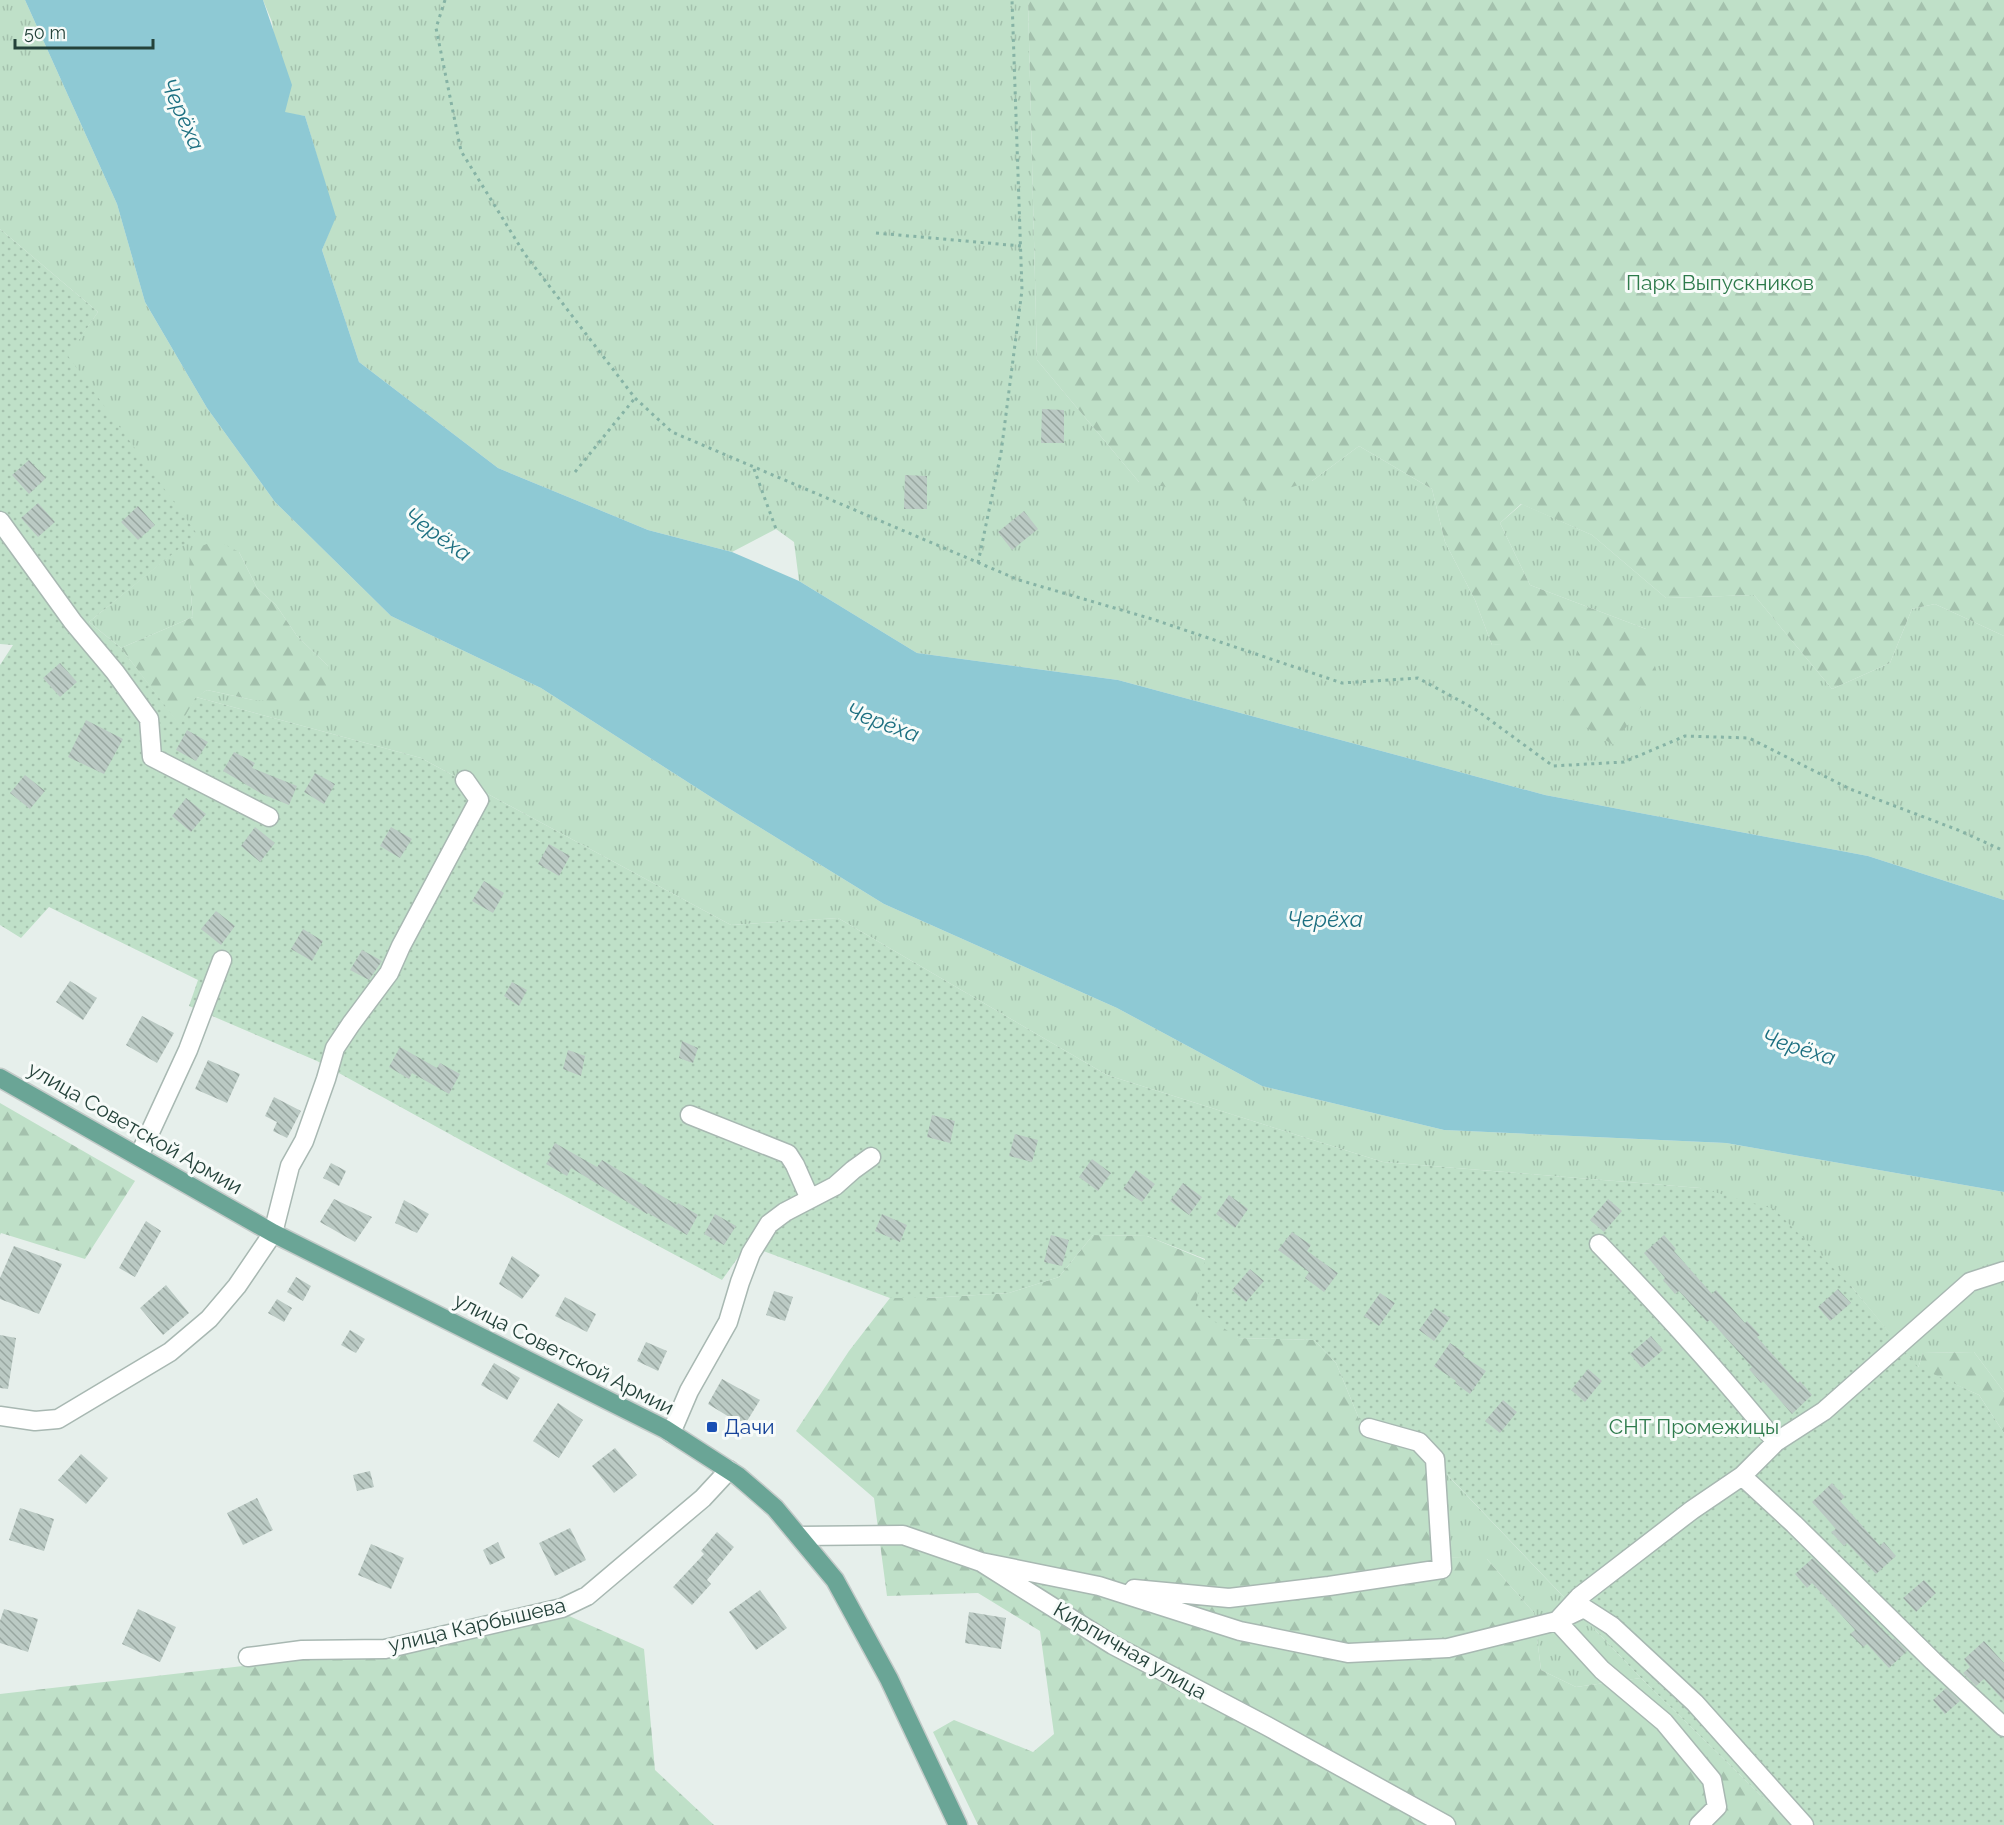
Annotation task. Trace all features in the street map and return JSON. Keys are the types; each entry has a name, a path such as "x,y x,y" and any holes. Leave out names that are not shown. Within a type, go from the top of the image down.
{"main road":[{"name":"улица Советской Армии","path":"0,1078 273,1233 671,1433 729,1470 775,1508 835,1580 889,1679 958,1825"}],"street":[{"path":"0,521 149,719 152,757 269,817"},
{"path":"0,1416 35,1422 58,1419 170,1352 216,1311 237,1286 273,1233 290,1166 304,1141 336,1048 389,973 478,800 465,780"},
{"path":"139,1156 188,1050 222,960"},
{"path":"690,1115 788,1154 810,1199"},
{"path":"671,1433 689,1391 728,1322 751,1253 769,1224 785,1212 835,1186 871,1157"},
{"path":"1599,1244 1672,1319 1738,1394 1776,1442"},
{"path":"1557,1621 1579,1598 1692,1510 1742,1476 1776,1442 1824,1411 1970,1282 2004,1271"},
{"path":"981,1562 1099,1586 1228,1598 1442,1569 1435,1459 1419,1442 1369,1428"},
{"name":"улица Карбышева","path":"248,1657 302,1650 385,1649 562,1608 587,1596 703,1498 729,1470"},
{"path":"1742,1476 2004,1727"},
{"name":"Кирпичная улица","path":"799,1536 903,1535 981,1562 1113,1645 1267,1726 1446,1825"},
{"path":"1099,1586 1240,1631 1348,1653 1448,1648 1557,1621 1584,1608 1612,1626 1695,1703 1804,1825"},
{"path":"1557,1621 1602,1670 1664,1722 1712,1780 1718,1807 1699,1825"}],"path":[{"path":"445,0 436,27 461,150 524,253 635,398 672,432 754,469 1019,580 1152,619 1342,683 1418,678 1475,709 1552,766 1624,762 1684,736 1749,738 1850,789 1959,830 2004,851"},
{"path":"978,563 1001,453 1022,290 1012,0"},
{"path":"876,233 1021,246"},
{"path":"575,472 635,398"},
{"path":"754,469 776,529"}],"green space":[{"path":"0,0 25,0 117,204 145,302 207,408 275,502 391,616 541,688 725,806 884,904 1117,1008 1262,1086 1444,1130 1726,1143 2004,1192 2004,1392 1974,1352 1923,1353 1918,1368 1852,1287 1700,1188 1383,1162 1107,1075 838,918 731,925 421,758 196,697 207,690 253,700 328,666 297,636 276,605 257,588 239,552 189,573 193,617 121,648 89,622 196,534 67,356 98,312 0,229"},
{"path":"263,0 1028,0 1037,360 1139,482 1312,481 1359,446 1432,489 1445,542 1475,600 1492,645 1646,629 1530,585 1500,523 1522,504 1592,535 1666,598 1754,595 1832,689 1890,663 1912,609 1935,604 2004,636 2004,900 1868,856 1545,795 1118,680 917,653 799,581 794,542 776,529 732,552 648,530 498,468 359,362 322,250 335,217 305,116 284,113 272,22"},
{"name":"Парк Выпускников","path":"1028,0 2004,0 2004,636 1935,604 1912,609 1890,663 1832,689 1754,595 1666,598 1592,535 1521,504 1500,523 1530,585 1646,629 1659,682 1613,745 1560,710 1581,641 1492,645 1475,600 1445,542 1432,489 1359,446 1312,481 1245,501 1139,482 1037,360"},
{"name":"СНТ Промежицы","path":"0,229 98,312 68,356 197,534 89,622 121,648 180,725 196,697 421,758 731,925 838,918 1107,1075 1383,1162 1700,1188 1774,1209 1852,1287 1918,1367 1979,1395 2004,1433 2004,1825 1791,1825 1641,1678 1419,1445 1362,1426 1336,1363 1314,1340 1238,1338 1195,1308 1205,1259 1147,1236 1093,1235 1059,1277 1009,1293 890,1298 747,1245 722,1280 317,1061 189,1006 198,980 49,907 21,938 0,925 0,665 13,645 0,644"},
{"path":"216,540 239,552 257,588 276,605 297,636 328,666 332,681 310,703 253,700 207,690 196,698 180,726 121,648 193,617 189,573 190,551"},
{"path":"0,1103 135,1181 85,1259 1,1233 0,1235"},
{"path":"1093,1235 1147,1236 1205,1260 1238,1338 1314,1340 1336,1363 1362,1426 1418,1445 1432,1459 1439,1557 1486,1558 1534,1613 1541,1670 1576,1687 1641,1678 1791,1825 978,1825 933,1732 954,1720 1033,1752 1054,1734 1040,1631 978,1593 887,1596 874,1498 796,1431 849,1351 890,1298 1009,1293 1059,1277"},
{"path":"1974,1352 2004,1392 2004,1433 1979,1395 1918,1368 1923,1353"},
{"path":"1432,1459 1641,1678 1576,1687 1541,1670 1534,1613 1487,1559 1439,1557"},
{"path":"551,1608 644,1649 655,1770 714,1825 0,1825 0,1694 357,1653"}],"water":[{"name":"Черёха","path":"25,0 263,0 292,85 285,112 305,116 336,217 322,250 359,362 498,468 648,530 732,552 799,581 917,653 1118,680 1545,795 1868,856 2004,900 2004,1192 1726,1143 1444,1130 1262,1086 1117,1008 884,904 725,806 541,688 391,616 275,502 207,408 145,302 117,204"}],"building":[{"path":"1042,409 1064,410 1064,443 1041,443"},
{"path":"29,460 46,478 29,494 12,475"},
{"path":"905,475 927,476 927,509 904,509"},
{"path":"38,503 55,522 38,537 21,518"},
{"path":"138,506 155,525 138,540 121,522"},
{"path":"1024,511 1038,529 1012,550 998,532"},
{"path":"60,663 77,682 60,697 43,678"},
{"path":"86,720 123,739 104,774 68,757"},
{"path":"187,730 208,742 196,761 176,750"},
{"path":"234,752 255,763 252,768 297,786 289,805 262,794 223,771"},
{"path":"315,773 335,784 324,804 304,792"},
{"path":"25,775 45,791 30,809 10,793"},
{"path":"186,798 206,814 191,832 172,816"},
{"path":"255,827 275,843 260,862 241,846"},
{"path":"391,827 412,839 400,858 380,846"},
{"path":"549,844 570,856 559,876 538,864"},
{"path":"484,881 504,893 493,913 472,901"},
{"path":"216,911 235,926 221,945 201,929"},
{"path":"303,929 323,941 312,961 291,949"},
{"path":"362,950 382,961 369,980 350,970"},
{"path":"70,981 97,998 83,1020 56,1002"},
{"path":"512,982 527,990 519,1006 504,996"},
{"path":"142,1016 174,1033 157,1063 126,1045"},
{"path":"682,1041 698,1048 693,1063 679,1058"},
{"path":"400,1047 437,1068 440,1063 460,1074 449,1094 412,1073 409,1079 389,1067"},
{"path":"568,1050 585,1056 581,1076 563,1069"},
{"path":"208,1060 240,1074 227,1103 195,1089"},
{"path":"274,1097 301,1111 287,1138 273,1131 277,1122 265,1116"},
{"path":"932,1115 955,1121 950,1143 927,1137"},
{"path":"1015,1134 1038,1140 1032,1162 1009,1156"},
{"path":"555,1143 597,1167 602,1160 698,1215 687,1235 647,1214 571,1168 567,1176 546,1164"},
{"path":"1092,1159 1111,1173 1098,1191 1079,1177"},
{"path":"331,1163 346,1171 339,1186 323,1178"},
{"path":"1136,1170 1155,1184 1142,1202 1123,1189"},
{"path":"1183,1183 1202,1197 1189,1215 1170,1201"},
{"path":"1229,1195 1248,1209 1235,1228 1216,1214"},
{"path":"334,1199 372,1217 355,1242 320,1222"},
{"path":"1608,1199 1622,1211 1604,1232 1590,1220"},
{"path":"404,1200 429,1214 417,1233 395,1223"},
{"path":"715,1214 736,1226 724,1245 704,1234"},
{"path":"882,1214 907,1225 900,1242 875,1231"},
{"path":"146,1221 161,1231 135,1277 119,1268"},
{"path":"1292,1232 1311,1245 1307,1251 1338,1273 1324,1292 1305,1278 1309,1272 1278,1250"},
{"path":"1051,1235 1069,1240 1062,1266 1044,1262"},
{"path":"1664,1235 1676,1249 1674,1251 1712,1294 1716,1290 1745,1323 1747,1321 1760,1335 1757,1337 1798,1383 1800,1381 1812,1395 1792,1414 1763,1381 1761,1383 1749,1369 1752,1367 1710,1320 1707,1322 1679,1291 1675,1294 1663,1280 1665,1278 1644,1253"},
{"path":"14,1246 62,1264 39,1314 0,1299 0,1278"},
{"path":"512,1256 540,1275 522,1299 499,1284"},
{"path":"1250,1269 1264,1281 1246,1302 1232,1290"},
{"path":"296,1277 311,1286 303,1301 287,1292"},
{"path":"166,1285 189,1313 163,1335 140,1308"},
{"path":"1838,1289 1851,1303 1830,1321 1818,1307"},
{"path":"774,1291 793,1297 785,1321 766,1315"},
{"path":"1380,1293 1395,1303 1379,1326 1364,1316"},
{"path":"565,1297 596,1314 587,1332 555,1316"},
{"path":"277,1299 292,1308 284,1322 268,1313"},
{"path":"1435,1308 1450,1318 1434,1341 1419,1330"},
{"path":"350,1330 365,1339 356,1353 341,1345"},
{"path":"0,1335 16,1338 8,1389 0,1388"},
{"path":"1651,1336 1663,1350 1642,1368 1630,1354"},
{"path":"646,1342 667,1351 658,1371 637,1361"},
{"path":"1450,1343 1465,1353 1463,1356 1486,1371 1470,1394 1434,1366"},
{"path":"494,1363 520,1378 507,1400 481,1385"},
{"path":"1588,1369 1602,1381 1585,1402 1571,1390"},
{"path":"722,1379 760,1400 744,1426 708,1404"},
{"path":"1503,1400 1517,1412 1500,1433 1485,1421"},
{"path":"558,1403 583,1420 559,1458 533,1441"},
{"path":"615,1448 637,1475 614,1493 592,1466"},
{"path":"81,1454 108,1478 86,1504 58,1480"},
{"path":"370,1471 374,1487 357,1491 353,1475"},
{"path":"1832,1483 1845,1497 1840,1501 1880,1546 1884,1542 1896,1556 1876,1574 1847,1543 1844,1546 1831,1532 1836,1529 1812,1502"},
{"path":"257,1498 273,1530 243,1545 227,1513"},
{"path":"20,1508 54,1519 44,1551 9,1540"},
{"path":"570,1528 586,1560 555,1576 539,1543"},
{"path":"717,1532 734,1547 707,1580 711,1584 692,1605 673,1587 704,1554 701,1551"},
{"path":"498,1542 505,1558 490,1565 483,1550"},
{"path":"371,1544 404,1558 391,1589 358,1575"},
{"path":"1813,1558 1893,1640 1894,1638 1907,1651 1889,1668 1867,1644 1863,1647 1850,1634 1855,1630 1812,1583 1807,1588 1795,1574"},
{"path":"1924,1580 1936,1593 1916,1612 1903,1598"},
{"path":"760,1590 787,1628 756,1650 729,1612"},
{"path":"4,1609 38,1619 28,1652 0,1643 0,1621"},
{"path":"138,1609 176,1627 160,1662 122,1644"},
{"path":"969,1612 1006,1618 1001,1649 965,1643"},
{"path":"1984,1641 2004,1663 2004,1701 1984,1679 1976,1686 1963,1673 1970,1667 1964,1659"},
{"path":"1946,1688 1960,1701 1945,1714 1933,1700"}],"place":[{"name":"Дачи","path":"712,1427"}]}
